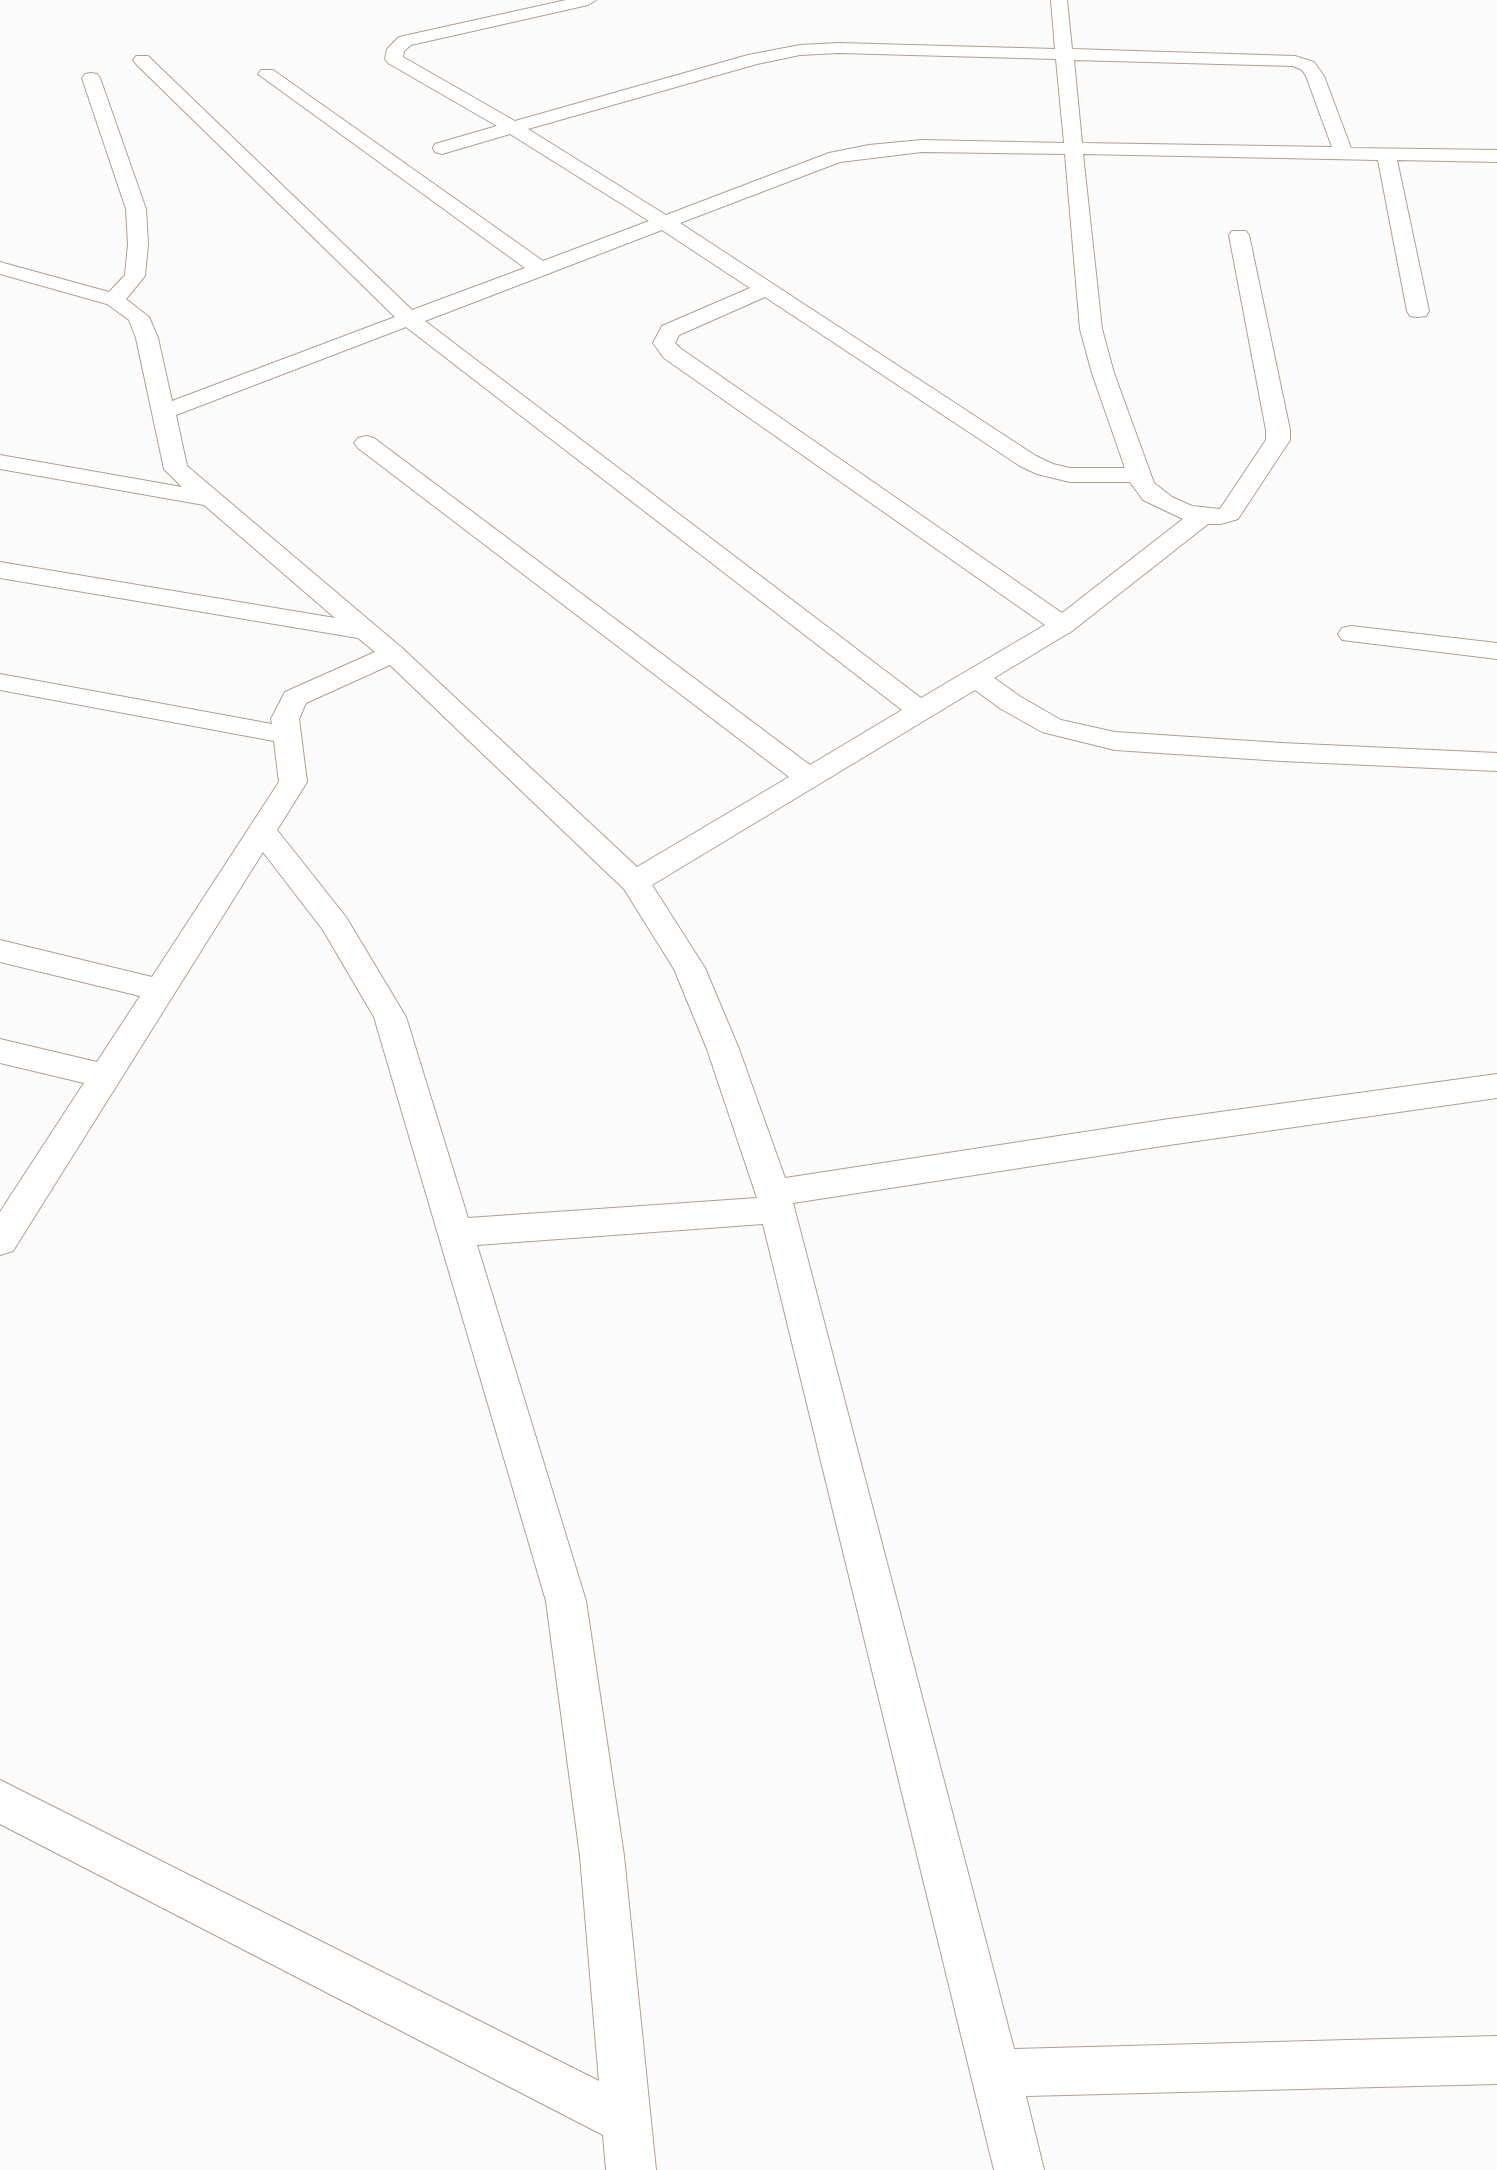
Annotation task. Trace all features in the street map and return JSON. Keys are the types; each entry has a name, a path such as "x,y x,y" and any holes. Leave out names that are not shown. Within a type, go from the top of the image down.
{"street":[{"path":"588,0 405,41 396,49 394,58 513,128 664,222 1028,461 1045,469 1070,475 1139,475"},
{"path":"1059,0 1091,329 1103,373 1143,485 1152,495 1184,512 1202,516 1221,517 1228,514 1278,440 1278,430 1239,235"},
{"path":"442,148 743,62 800,50 839,48 1295,61 1308,66 1315,76 1343,153"},
{"path":"142,60 409,319 919,710"},
{"path":"267,74 540,269"},
{"path":"92,78 136,209 138,244 135,276 114,300"},
{"path":"164,412 836,157 922,146 1497,156"},
{"path":"1386,154 1418,311"},
{"path":"3,266 114,300 138,317 147,338 176,468 393,654 635,882 689,968 723,1049 775,1201 1019,2170"},
{"path":"766,289 670,331 664,343 672,353 1063,625"},
{"path":"366,443 808,777"},
{"path":"0,462 212,499"},
{"path":"635,882 1063,625 1202,516"},
{"path":"0,570 366,631"},
{"path":"1351,634 1497,651"},
{"path":"0,1241 293,782 285,719 295,698 393,654"},
{"path":"975,677 1011,703 1052,726 1115,741 1281,752 1497,762"},
{"path":"0,682 287,735"},
{"path":"261,830 335,924 390,1017 566,1601 602,1856 631,2170"},
{"path":"0,951 159,990"},
{"path":"0,1051 104,1076"},
{"path":"456,1233 775,1201 1169,1132 1497,1086"},
{"path":"0,1801 626,2121"},
{"path":"996,2073 1497,2060"}]}
